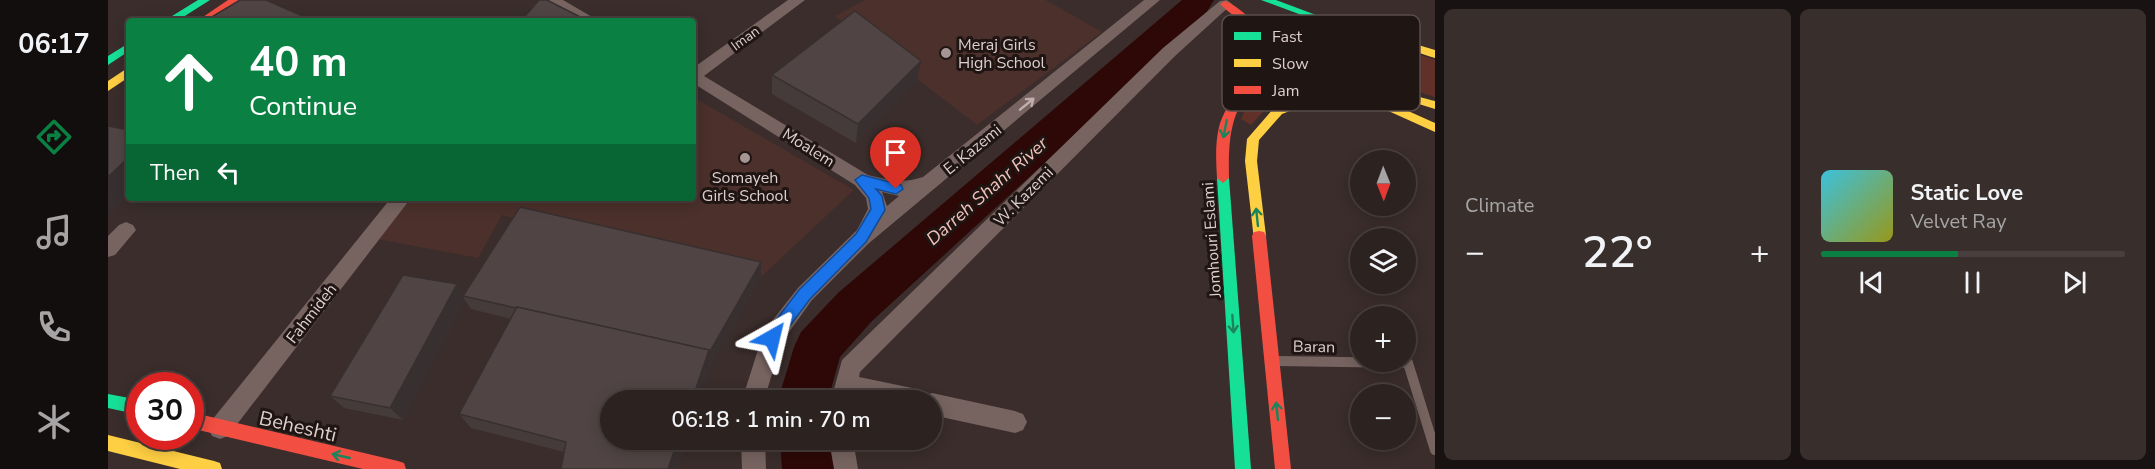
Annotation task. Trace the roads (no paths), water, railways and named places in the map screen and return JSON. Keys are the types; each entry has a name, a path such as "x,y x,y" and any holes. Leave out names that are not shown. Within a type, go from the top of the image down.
{"main road":[{"path":"175,18 204,0"},
{"path":"207,18 235,0"},
{"path":"1266,0 1306,6 1324,15"},
{"path":"1219,2 1248,15"},
{"path":"1219,2 1241,15"},
{"path":"1327,8 1336,15"},
{"path":"108,61 126,48"},
{"path":"1420,49 1435,54"},
{"path":"108,87 126,73"},
{"name":"Jomhouri Eslami","path":"1230,111 1224,128 1221,154 1243,469"},
{"path":"1278,111 1253,139 1251,161 1283,469"},
{"path":"1403,111 1435,128"},
{"path":"108,401 126,405"},
{"name":"Beheshti","path":"204,424 398,469"},
{"path":"108,443 214,469"}],"street":[{"name":"Iman","path":"696,74 798,0"},
{"name":"E. Kazemi","path":"756,390 772,338 805,294 861,238 1153,0"},
{"path":"547,16 557,1 586,18"},
{"name":"W. Kazemi","path":"845,390 850,367 1219,2"},
{"name":"Moalem","path":"696,78 862,180 896,189 909,189 933,181"},
{"path":"861,238 878,210 875,196 862,180"},
{"name":"Fahmideh","path":"220,428 400,201"},
{"path":"108,249 126,230"},
{"path":"942,406 1015,422"},
{"path":"753,450 754,469"},
{"path":"843,450 846,469"}],"lane":[{"name":"Baran","path":"1272,360 1408,363 1435,450"}],"waterway":[{"name":"Darreh Shahr River","path":"806,390 818,347 855,307 1191,11 1198,0"},
{"name":"Darreh Shahr River","path":"807,450 809,469"}],"place":[{"name":"Meraj Girls High School","path":"946,53"},
{"name":"Somayeh Girls School","path":"745,158"}]}
